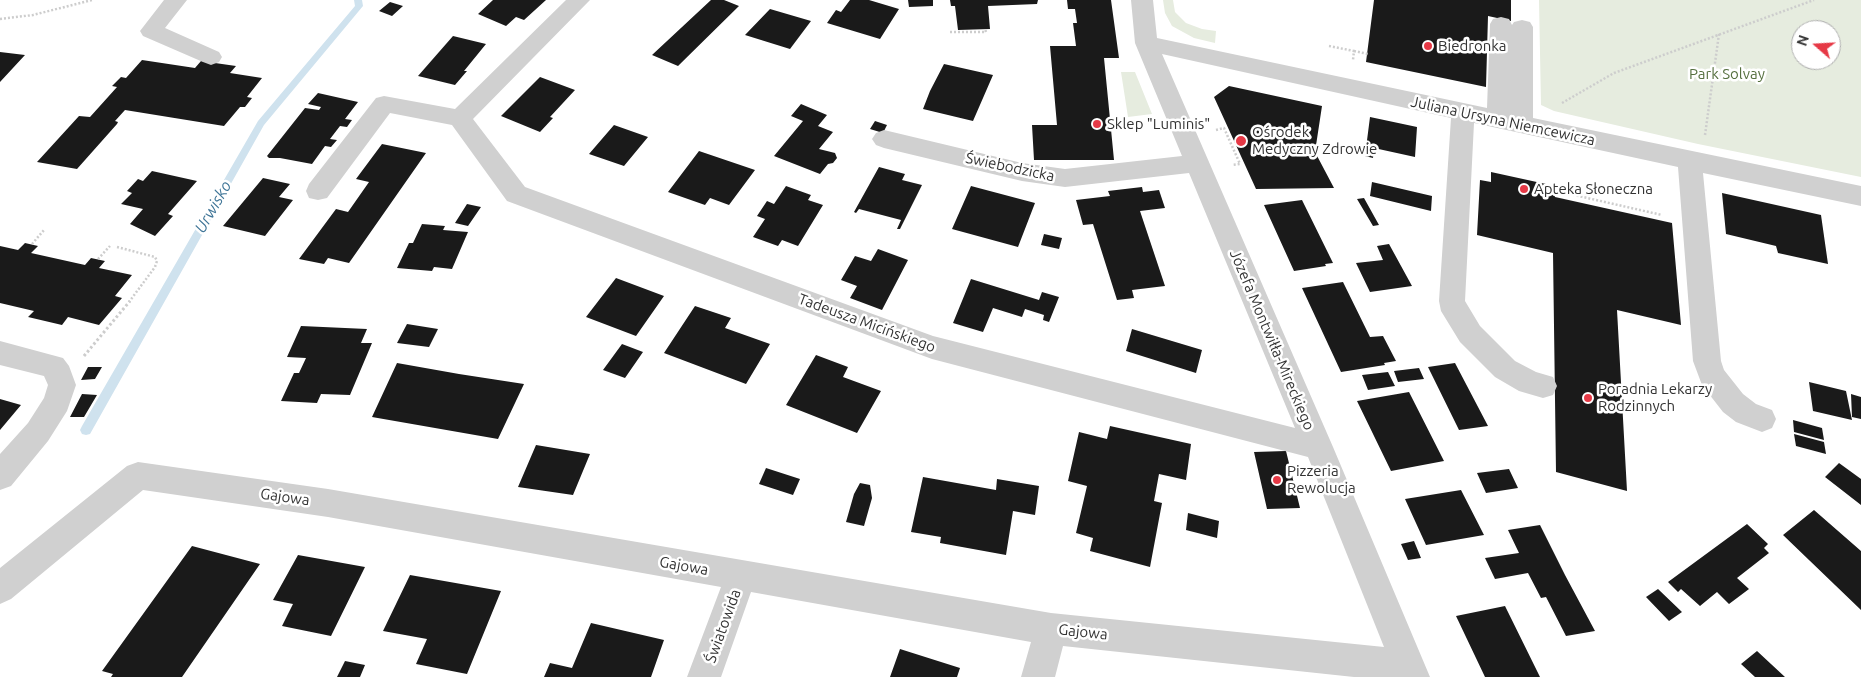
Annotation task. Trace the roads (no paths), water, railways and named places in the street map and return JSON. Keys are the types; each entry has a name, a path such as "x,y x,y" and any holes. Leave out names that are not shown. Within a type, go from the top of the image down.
{"street":[{"path":"176,0 150,31 211,57"},
{"path":"318,191 384,104 460,118 579,0"},
{"name":"Józefa Montwiłła-Mireckiego","path":"1142,0 1146,43 1411,671"},
{"path":"1498,120 1512,25 1521,124"},
{"name":"Juliana Ursyna Niemcewicza","path":"1146,43 1498,120 1861,196"},
{"path":"1463,112 1452,301 1455,311 1470,334 1505,369 1529,382 1544,386"},
{"name":"Tadeusza Micińskiego","path":"460,118 516,194 932,347 1318,447"},
{"name":"Świebodzicka","path":"884,139 1022,172 1065,178 1197,163"},
{"path":"1690,161 1707,361 1712,376 1733,403 1746,413 1762,420"},
{"path":"0,353 53,366 60,374 62,385 56,402 38,432 0,476"},
{"name":"Gajowa","path":"0,588 138,476 328,503 1051,629 1411,671"},
{"name":"Światowida","path":"704,677 741,576"},
{"path":"1038,677 1051,629"}],"waterway":[{"name":"Urwisko","path":"86,430 261,123 359,6 358,0"}],"place":[{"name":"Biedronka","path":"1428,46"},
{"name":"Sklep \"Luminis\"","path":"1097,124"},
{"name":"Ośrodek Medyczny Zdrowie","path":"1241,141"},
{"name":"Apteka Słoneczna","path":"1524,189"},
{"name":"Poradnia Lekarzy Rodzinnych","path":"1588,398"},
{"name":"Pizzeria Rewolucja","path":"1277,480"}],"park label":[{"name":"Park Solvay","path":"1727,74"}]}
